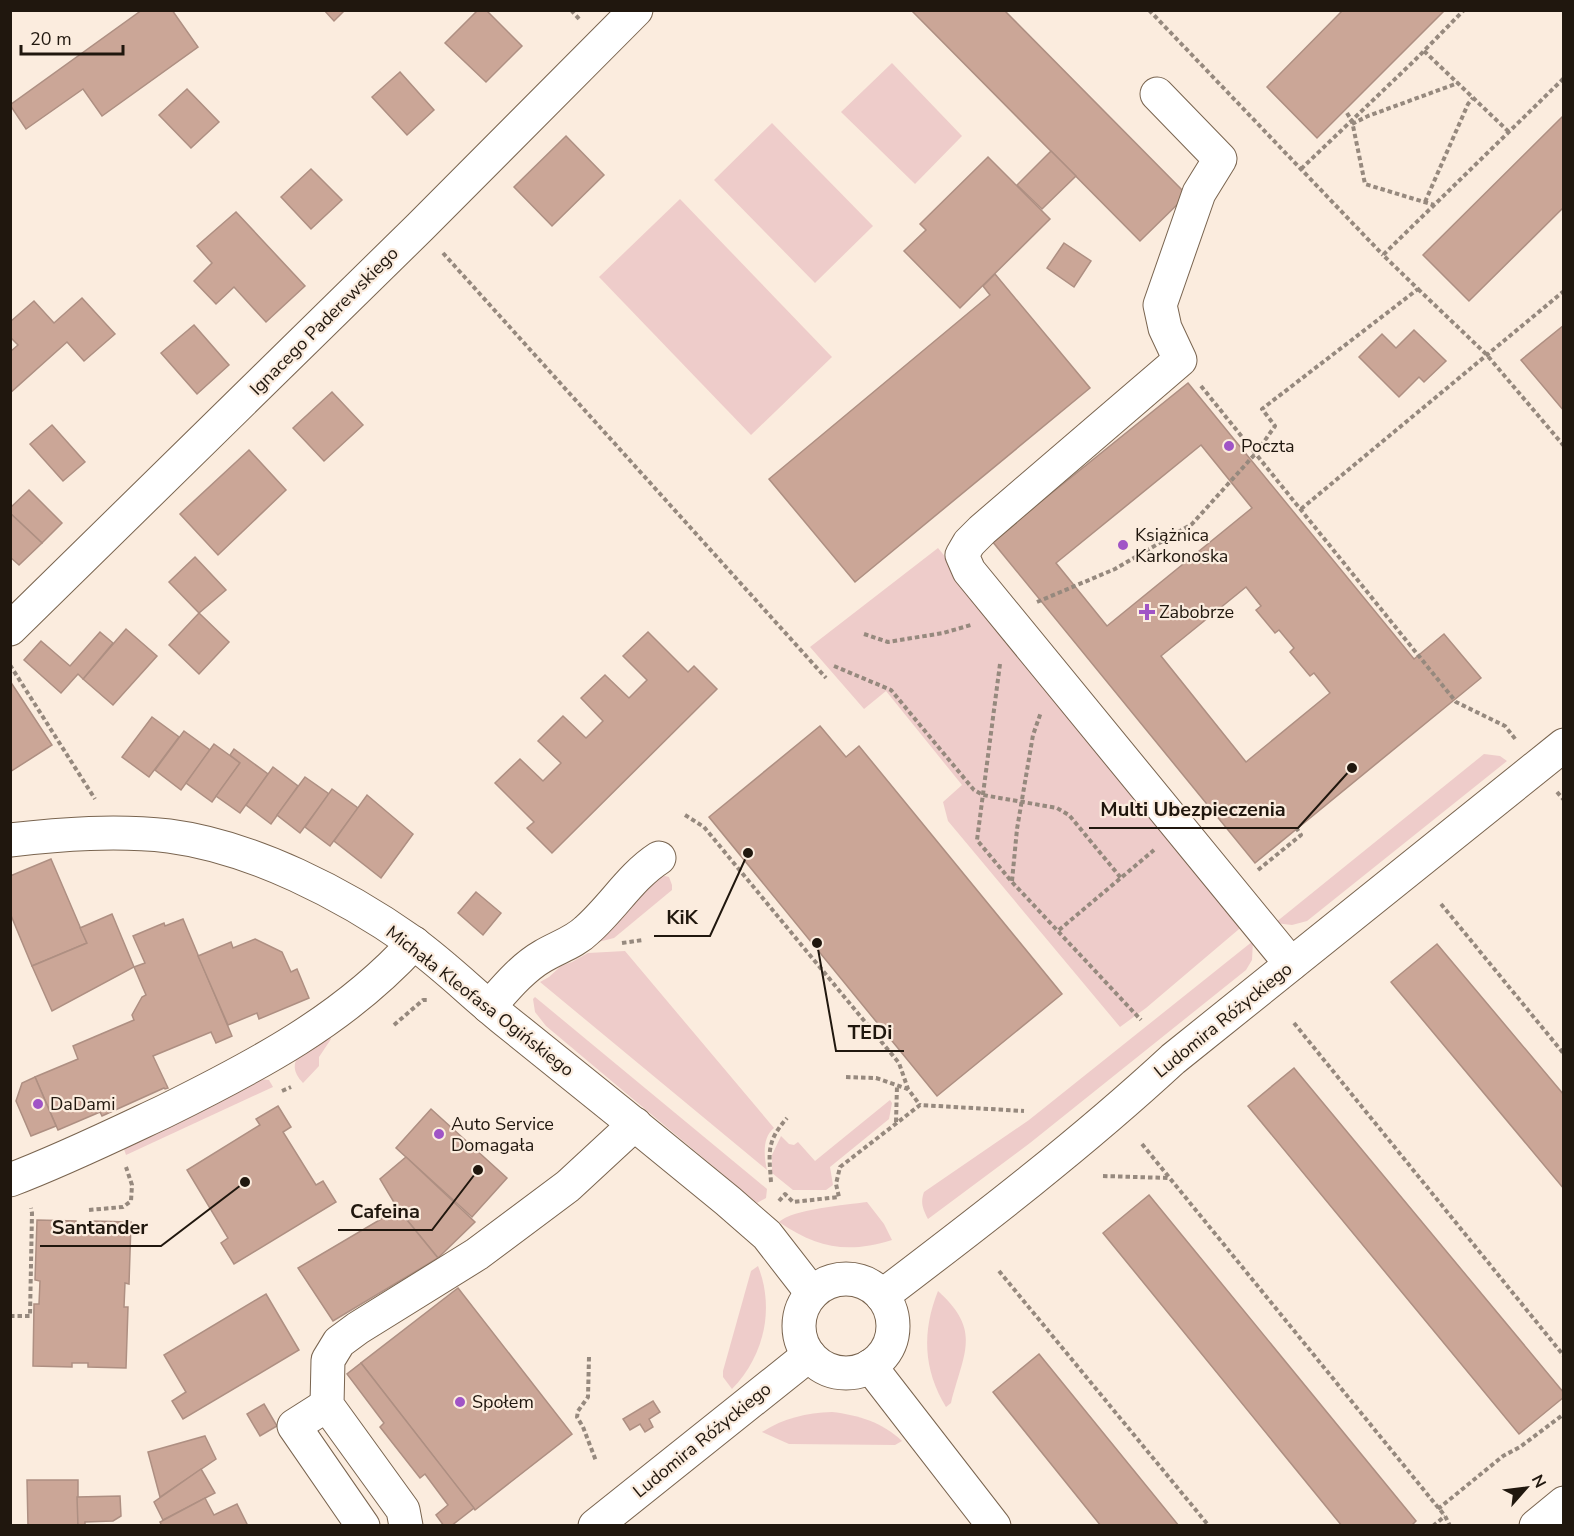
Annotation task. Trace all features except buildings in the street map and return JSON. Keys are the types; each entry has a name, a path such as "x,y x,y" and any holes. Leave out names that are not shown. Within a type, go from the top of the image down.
{"street":[{"name":"Ignacego Paderewskiego","path":"10,629 420,227 636,10"},
{"path":"1157,94 1220,159 1198,193 1160,305 1165,328 1180,360 969,543 962,555 969,571 1291,964"},
{"name":"Ludomira Różyckiego","path":"882,1296 1048,1167 1117,1111 1173,1059 1563,745"},
{"name":"Michała Kleofasa Ogińskiego","path":"10,840 62,834 110,833 170,836 226,849 282,869 348,900 414,943 767,1235 812,1293"},
{"path":"489,1006 518,975 542,956 569,944 587,931 646,866 659,858"},
{"path":"15,1178 115,1135 236,1076 296,1042 370,985 399,960 414,943"},
{"path":"406,1526 403,1510 327,1405 328,1360 339,1342 358,1328 494,1241 568,1186 635,1124"},
{"path":"848,1278 867,1284 882,1296 890,1310 893,1326 890,1341 882,1355 870,1366 860,1371 838,1372 817,1363 809,1355 799,1335 798,1323 805,1302 812,1293 829,1282 848,1278"},
{"name":"Ludomira Różyckiego","path":"595,1526 809,1355"},
{"path":"870,1366 994,1526"},
{"path":"327,1405 294,1426 363,1526"},
{"path":"1536,1526 1563,1503"}],"path":[{"path":"1149,10 1383,255 1486,354 1563,446"},
{"path":"1301,170 1464,10"},
{"path":"1424,51 1509,132"},
{"path":"1383,255 1563,78"},
{"path":"1352,122 1458,83"},
{"path":"1425,202 1468,104 1473,98"},
{"path":"1347,113 1352,122 1365,184 1434,205"},
{"path":"420,227 826,678"},
{"path":"864,634 888,642 943,633 1006,615 1115,569 1192,524 1256,453 1275,426 1262,409 1418,289"},
{"path":"1301,509 1563,291"},
{"path":"1180,360 1456,702 1505,726 1517,741"},
{"path":"1006,615 977,840 1012,882 1141,1020"},
{"path":"10,665 96,801"},
{"path":"834,666 891,690 974,790 983,795 1057,808 1069,815 1121,878"},
{"path":"1012,882 1017,829 1033,735 1053,673"},
{"path":"685,815 704,827 899,1063 908,1089 920,1106"},
{"path":"1059,930 1180,829"},
{"path":"1262,866 1301,835 1297,829"},
{"path":"1441,904 1563,1054"},
{"path":"394,1025 423,1000 434,999"},
{"path":"1294,1023 1563,1356"},
{"path":"846,1077 876,1078 908,1089"},
{"path":"896,1123 897,1086"},
{"path":"774,1206 785,1194 793,1202 839,1197 836,1184 840,1167 920,1106 1024,1111"},
{"path":"771,1182 769,1151 775,1132 787,1118"},
{"path":"89,1210 123,1207 130,1201 132,1185 115,1135"},
{"path":"1142,1144 1450,1526"},
{"path":"1102,1176 1169,1178"},
{"path":"10,1316 30,1316 32,1213 15,1178"},
{"path":"999,1271 1209,1526"},
{"path":"589,1358 588,1397 578,1411 577,1417 596,1461"},
{"path":"1438,1509 1503,1456 1520,1448 1563,1414"},
{"path":"1433,1526 1444,1516"}],"shaded area":[{"path":"892,63 962,136 915,184 841,112"},
{"path":"772,123 873,226 815,283 714,180"},
{"path":"680,199 832,357 751,435 599,277"},
{"path":"938,548 1245,924 1146,1008 1120,1027 948,821 943,802 962,785 886,691 864,709 810,647"},
{"path":"1484,754 1500,756 1507,761 1307,921 1292,925 1275,923"},
{"path":"661,875 669,877 672,890 614,938 598,942"},
{"path":"1253,941 1252,960 1246,970 1030,1143 928,1219 923,1206 924,1192 1029,1120"},
{"path":"625,951 774,1128 766,1142 767,1170 540,982 561,966 588,953"},
{"path":"535,997 767,1189 766,1198 757,1203 546,1026 535,1012 533,999"},
{"path":"326,1032 331,1039 319,1057 319,1066 303,1083 297,1075 296,1061 305,1049"},
{"path":"259,1079 269,1080 273,1087 126,1155 122,1143"},
{"path":"890,1100 892,1103 889,1119 830,1167 833,1185 826,1190 793,1190 772,1173 772,1155 781,1136 789,1144 794,1145 798,1142 815,1161"},
{"path":"867,1202 884,1224 892,1240 861,1247 833,1246 806,1238 779,1222 807,1211"},
{"path":"758,1266 766,1299 763,1331 752,1362 732,1389 723,1377 723,1371 751,1271"},
{"path":"938,1291 952,1305 960,1318 965,1331 966,1343 951,1403 946,1407 933,1378 927,1350 929,1321"},
{"path":"832,1412 869,1421 886,1429 902,1441 895,1445 789,1444 762,1432 796,1417"}],"place":[{"name":"Poczta","path":"1229,446"},
{"name":"Książnica Karkonoska","path":"1123,545"},
{"name":"Zabobrze","path":"1147,612"},
{"name":"Multi Ubezpieczenia","path":"1352,768"},
{"name":"KiK","path":"748,853"},
{"name":"TEDi","path":"817,943"},
{"name":"DaDami","path":"38,1104"},
{"name":"Auto Service Domagała","path":"439,1134"},
{"name":"Cafeina","path":"478,1170"},
{"name":"Santander","path":"245,1182"},
{"name":"Społem","path":"460,1402"}]}
